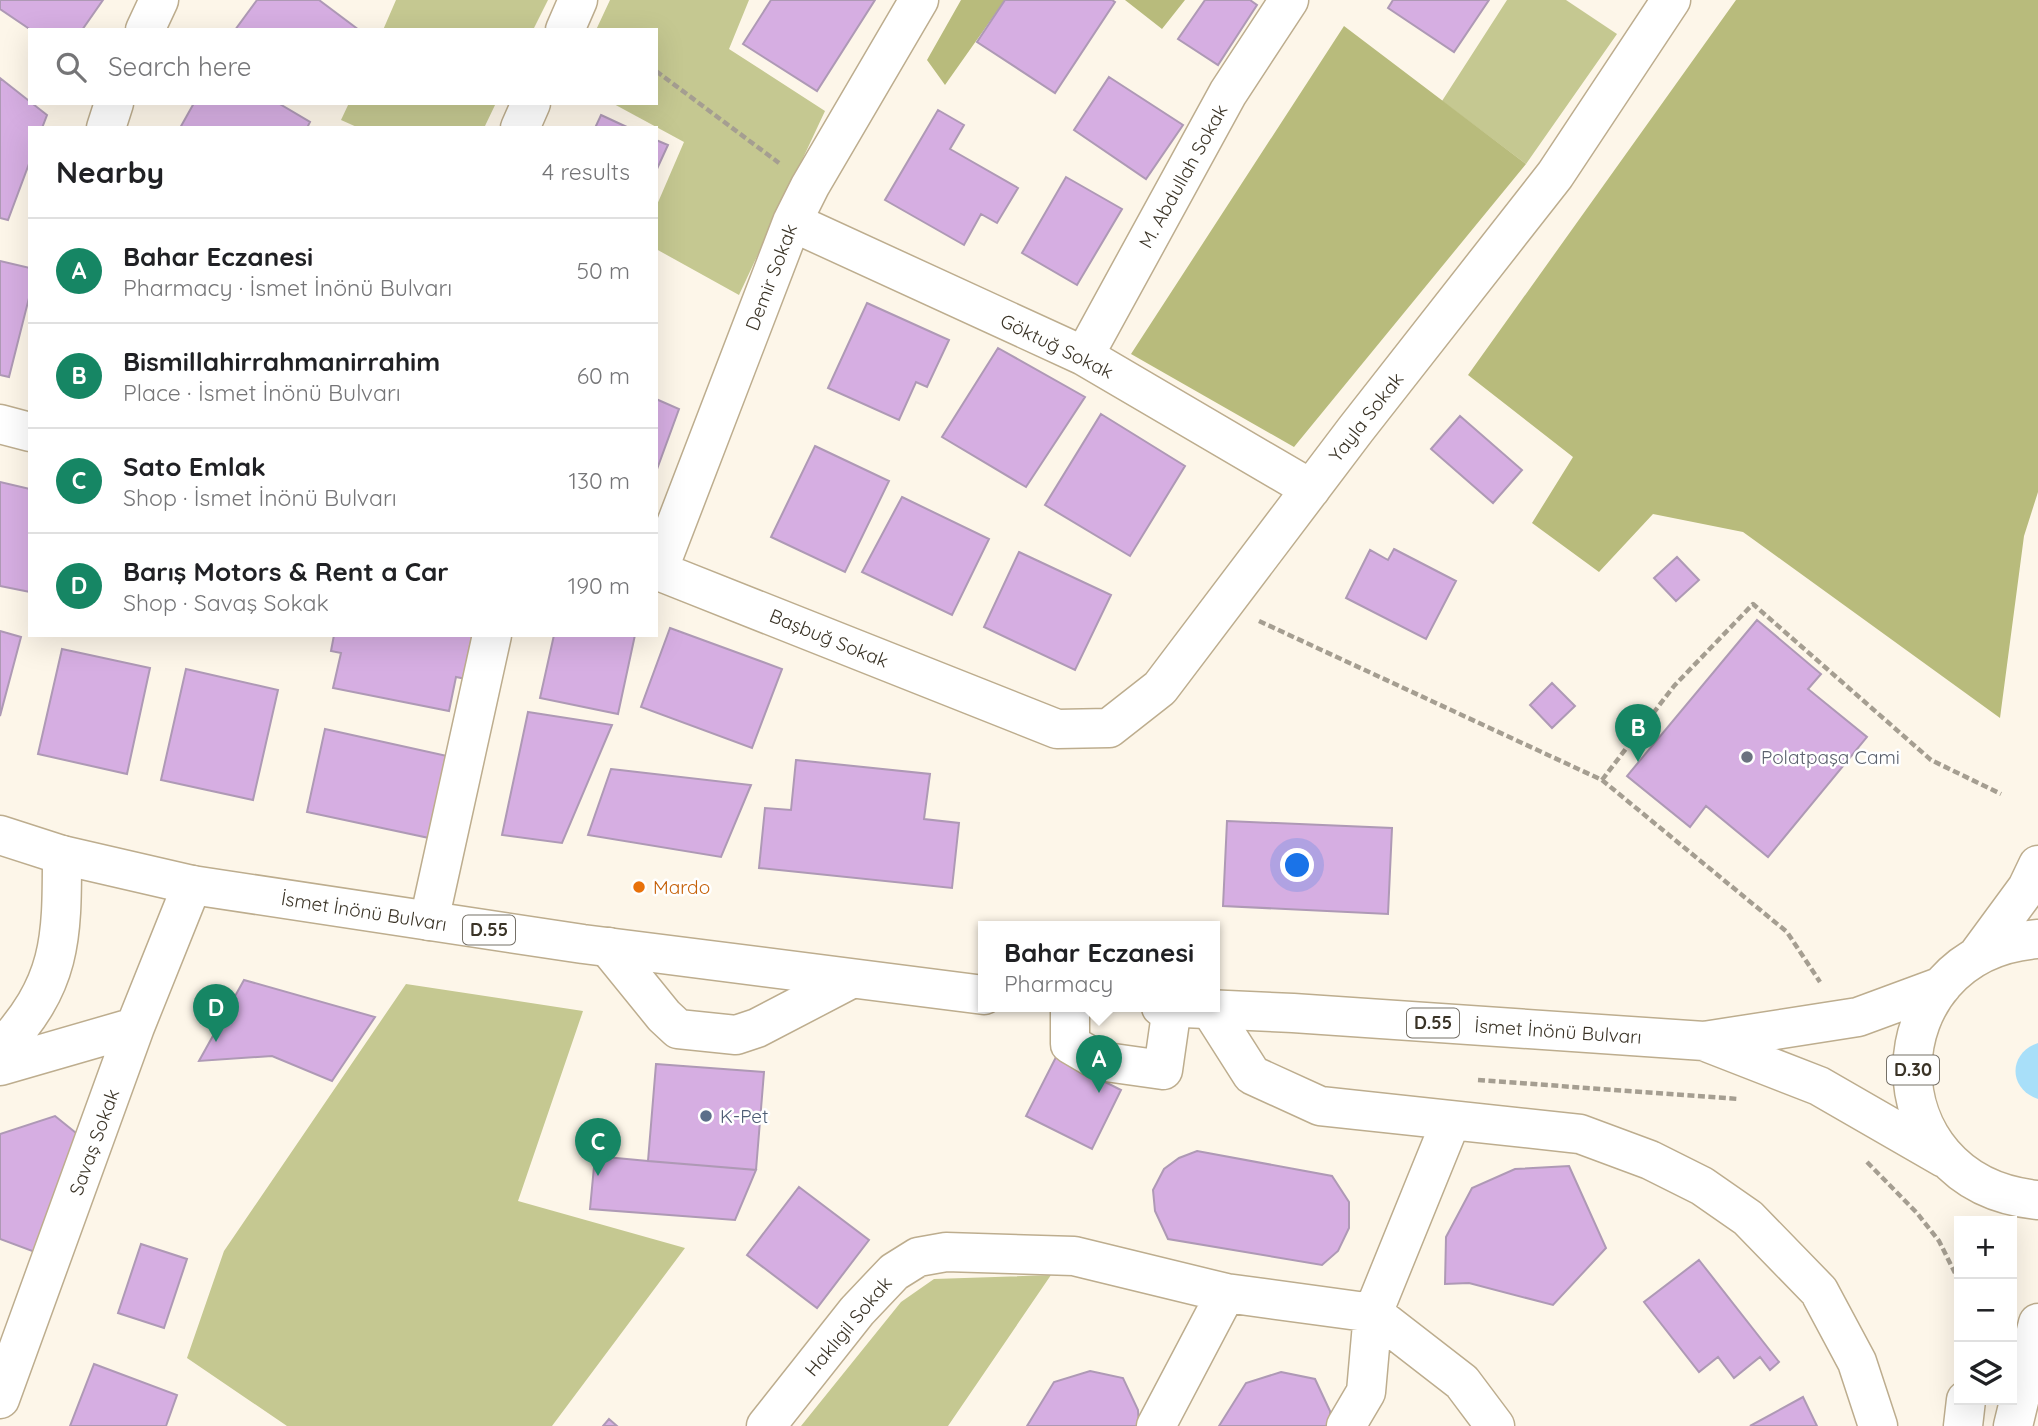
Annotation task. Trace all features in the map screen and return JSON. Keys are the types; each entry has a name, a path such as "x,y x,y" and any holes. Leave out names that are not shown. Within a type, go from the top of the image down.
{"street":[{"path":"146,28 159,0"},
{"path":"566,28 578,0"},
{"name":"Demir Sokak","path":"658,567 792,222 919,0"},
{"name":"M. Abdullah Sokak","path":"1084,356 1228,93 1289,0"},
{"name":"Yayla Sokak","path":"1002,706 1056,729 1109,727 1160,688 1555,175 1671,0"},
{"path":"107,126 113,105"},
{"path":"521,126 530,105"},
{"name":"Göktuğ Sokak","path":"792,222 1084,356 1311,489"},
{"name":"Başbuğ Sokak","path":"658,570 1002,706"},
{"path":"429,921 492,637"},
{"name":"İsmet İnönü Bulvarı","path":"0,835 62,855 191,885 608,947 978,994"},
{"path":"0,1050 19,1030 44,992 58,949 62,855"},
{"path":"1977,956 2027,888 2038,865"},
{"name":"Savaş Sokak","path":"0,1399 135,1027 191,885"},
{"name":"D.30","path":"2038,939 2013,941 1977,956 1958,969 1942,986 1922,1018 1912,1055 1913,1093 1925,1129 1947,1160 1963,1174 1981,1204 2014,1198 2038,1200"},
{"path":"608,947 678,1030 736,1035 757,1028 851,979"},
{"name":"İsmet İnönü Bulvarı","path":"1220,1009 1704,1041 1858,1017 1942,986"},
{"path":"1070,1012 1070,1044 1099,1061 1163,1070 1171,1012"},
{"path":"1212,1012 1252,1075 1320,1106 1580,1134 1650,1160 1702,1186 1748,1218 1819,1291 1857,1362 1878,1426"},
{"path":"0,1066 135,1027"},
{"name":"İsmet İnönü Bulvarı","path":"1704,1041 1819,1086 1947,1160"},
{"path":"1346,1426 1366,1392 1373,1313 1451,1121"},
{"name":"Haklıgil Sokak","path":"766,1426 857,1311 894,1272 918,1257 946,1252 1073,1256 1226,1293 1373,1313"},
{"path":"1156,1426 1226,1293"},
{"path":"1373,1313 1462,1382 1496,1426"},
{"path":"2014,1426 2038,1323"},
{"path":"1963,1426 1965,1405"}],"path":[{"path":"658,73 810,187"},
{"path":"1602,779 1674,686 1753,604 1931,760 2001,794"},
{"path":"1224,605 1602,779 1787,932 1822,986"},
{"path":"1476,1080 1751,1100"},
{"path":"1865,1160 1917,1213 1939,1241 1954,1271"}],"green space":[{"path":"396,0 548,0 534,28 384,28"},
{"path":"610,0 749,0 729,49 825,111 739,295 658,250 658,202 684,142 616,105 658,105 658,28 597,28"},
{"path":"961,0 1005,0 945,85 927,60"},
{"path":"1125,0 1185,0 1162,29"},
{"path":"1507,0 1566,0 1617,34 1526,164 1442,101"},
{"path":"1736,0 2038,0 2038,492 2024,536 2000,718 1743,532 1653,514 1599,572 1532,523 1573,457 1468,375"},
{"path":"1344,26 1526,164 1294,447 1131,354"},
{"path":"348,105 495,105 485,126 354,126 341,120"},
{"path":"406,984 583,1011 518,1201 685,1248 552,1426 287,1426 187,1358 224,1251"},
{"path":"1051,1275 948,1426 801,1426 901,1302 934,1279"}],"water":[{"path":"2038,1043 2038,1099 2021,1087 2015,1071 2021,1055"}],"building":[{"path":"0,0 103,0 83,28 28,28 0,9"},
{"path":"257,0 319,0 356,28 236,28"},
{"path":"771,0 875,0 817,91 743,44"},
{"path":"1005,0 1115,2 1055,93 977,42"},
{"path":"1205,0 1250,0 1257,5 1218,65 1178,39"},
{"path":"1393,0 1489,0 1454,52 1388,8"},
{"path":"1109,77 1183,125 1146,179 1074,130"},
{"path":"0,78 28,100 28,105 34,105 47,115 43,126 28,126 28,166 8,220 0,218"},
{"path":"193,105 281,105 310,122 308,126 181,126"},
{"path":"938,110 964,125 950,149 1018,188 997,223 981,214 964,245 885,200"},
{"path":"601,115 625,126 596,126"},
{"path":"658,141 668,145 658,167"},
{"path":"1066,177 1122,209 1077,285 1022,253"},
{"path":"0,261 28,268 28,302 9,377 0,375"},
{"path":"867,303 949,340 927,387 916,382 899,420 828,388"},
{"path":"998,348 1085,397 1026,487 942,437"},
{"path":"658,400 679,409 658,467"},
{"path":"1101,414 1185,466 1130,556 1045,505"},
{"path":"1460,416 1522,470 1493,503 1431,449"},
{"path":"815,446 889,481 845,572 771,537"},
{"path":"0,482 28,489 28,592 0,586"},
{"path":"902,497 989,539 952,615 862,572"},
{"path":"1394,549 1456,581 1426,639 1346,598 1370,550 1388,560"},
{"path":"1019,552 1111,595 1075,670 984,627"},
{"path":"1677,557 1699,580 1676,601 1654,578"},
{"name":"Polatpaşa Cami","path":"1757,620 1821,674 1808,689 1867,737 1768,857 1706,806 1690,827 1627,776"},
{"path":"670,628 782,669 752,748 641,707"},
{"path":"0,631 21,637 0,716"},
{"path":"334,637 475,637 466,679 456,677 449,711 333,688 341,653 331,651"},
{"path":"554,637 635,637 618,714 540,698"},
{"path":"62,649 150,668 127,774 38,754"},
{"path":"186,669 278,690 253,800 161,780"},
{"path":"1552,683 1575,706 1552,728 1530,705"},
{"path":"528,712 612,725 562,843 502,835"},
{"path":"325,729 447,756 429,838 307,812"},
{"path":"796,760 930,774 924,819 959,823 952,888 759,868 765,808 791,810"},
{"path":"611,769 751,785 721,857 588,835"},
{"path":"1227,821 1392,828 1388,914 1223,906"},
{"path":"244,980 375,1017 332,1081 272,1056 199,1061"},
{"path":"1056,1057 1121,1090 1092,1149 1026,1116"},
{"name":"K-Pet","path":"656,1064 764,1072 756,1170 648,1161"},
{"path":"55,1116 86,1141 43,1255 0,1239 0,1134"},
{"path":"1197,1151 1332,1176 1349,1202 1349,1228 1338,1251 1322,1265 1168,1239 1155,1211 1153,1190 1164,1169 1179,1158"},
{"path":"595,1156 756,1170 735,1220 590,1209"},
{"path":"1569,1166 1606,1248 1553,1305 1469,1283 1445,1284 1446,1237 1472,1188 1515,1169"},
{"path":"799,1187 869,1240 817,1308 747,1255"},
{"path":"141,1244 187,1259 164,1328 118,1313"},
{"path":"1699,1260 1779,1362 1770,1370 1760,1357 1734,1378 1718,1357 1699,1372 1644,1302"},
{"path":"94,1364 177,1395 166,1426 70,1426"},
{"path":"1090,1371 1123,1378 1138,1410 1139,1426 1027,1426 1054,1382"},
{"path":"1281,1372 1315,1379 1330,1411 1331,1426 1219,1426 1246,1383"},
{"path":"1803,1397 1817,1426 1750,1426"},
{"path":"609,1419 617,1426 603,1426"}],"place":[{"name":"Polatpaşa Cami","path":"1747,757"},
{"name":"Bismillahirrahmanirrahim","path":"1638,762"},
{"name":"Mardo","path":"639,887"},
{"name":"Barış Motors & Rent a Car","path":"216,1042"},
{"name":"Bahar Eczanesi","path":"1099,1093"},
{"name":"K-Pet","path":"706,1116"},
{"name":"Sato Emlak","path":"598,1176"}]}
